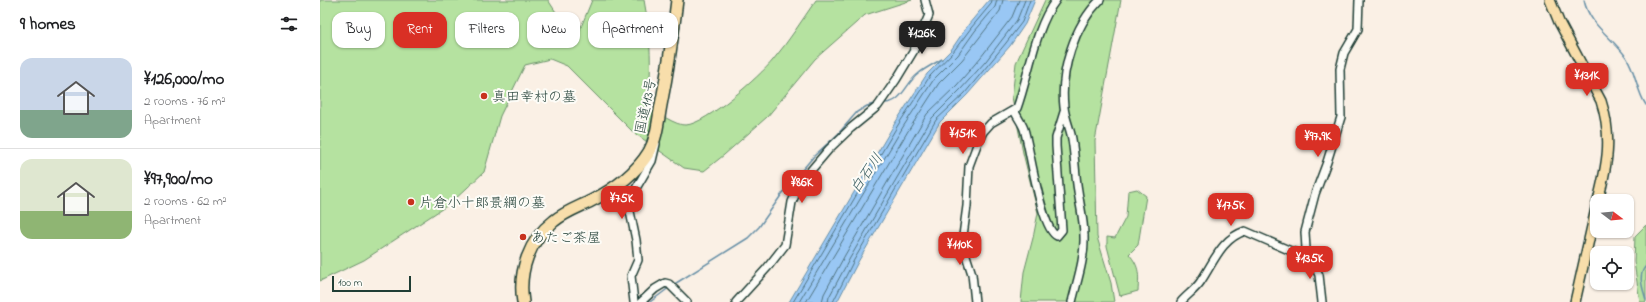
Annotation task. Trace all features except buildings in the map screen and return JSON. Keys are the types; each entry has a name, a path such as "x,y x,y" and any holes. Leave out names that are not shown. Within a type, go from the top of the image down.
{"highway":[{"name":"国道113号","path":"523,302 522,280 524,265 536,240 544,229 565,214 593,200 627,177 637,168 655,140 669,66 677,0"}],"main road":[{"path":"1550,0 1559,22 1602,101 1609,139 1608,154 1599,194"},
{"path":"1575,302 1590,234"}],"street":[{"path":"736,302 768,268 785,245 792,202 801,182 829,149 880,104 913,52 929,15 925,0"},
{"path":"975,302 972,274 962,243 967,206 969,166 978,142 984,132 992,123 1014,110 1018,103 1043,25 1050,7 1056,0"},
{"path":"1014,110 1024,131 1045,217 1053,234 1057,236 1062,230 1056,138 1064,112 1063,83 1070,51 1084,21 1100,0"},
{"path":"1322,302 1319,275 1305,245 1306,227 1315,194 1341,117 1340,69 1344,53 1358,30 1359,0"},
{"path":"1064,112 1070,126 1084,237 1083,255 1072,302"},
{"path":"634,302 631,276 638,260 636,240 628,202 652,161 657,146 655,140"},
{"path":"1181,302 1200,282 1219,250 1234,236 1245,231 1291,251 1311,257"},
{"path":"641,302 655,289 665,283 671,286 687,302"}],"green space":[{"path":"320,0 548,0 556,12 527,12 527,48 580,48 580,30 592,0 644,0 646,12 588,12 588,48 650,48 650,80 648,107 672,121 686,125 695,123 706,117 757,77 779,53 816,0 912,0 865,15 815,59 767,117 704,171 684,168 633,132 567,66 550,59 525,65 500,116 484,172 451,203 364,260 320,281"},
{"path":"1045,0 1121,0 1095,141 1097,237 1111,283 1114,302 1021,302 1024,272 1038,213 1023,153 1012,97 1016,63"},
{"path":"1137,189 1146,196 1138,245 1129,254 1138,271 1138,291 1120,296 1107,246 1107,237 1115,238 1126,217 1128,191"},
{"path":"1646,225 1646,302 1640,302 1634,262 1635,236"}],"water":[{"name":"白石川","path":"989,0 1035,0 1025,24 1010,46 967,95 940,122 858,262 837,302 789,302 895,123 927,74 951,50 968,25"}],"waterway":[{"path":"1584,0 1587,9 1596,24 1629,62 1646,105"},
{"path":"883,103 895,100 903,93 918,74 942,59"},
{"path":"673,285 748,238 759,227 782,194 814,156 838,134 857,112 867,106 877,103"},
{"path":"1646,266 1643,270 1641,278 1646,300"},
{"path":"650,302 670,287"}],"place":[{"name":"真田幸村の墓","path":"484,96"},
{"name":"片倉小十郎景綱の墓","path":"411,202"},
{"name":"あたご茶屋","path":"523,237"}]}
